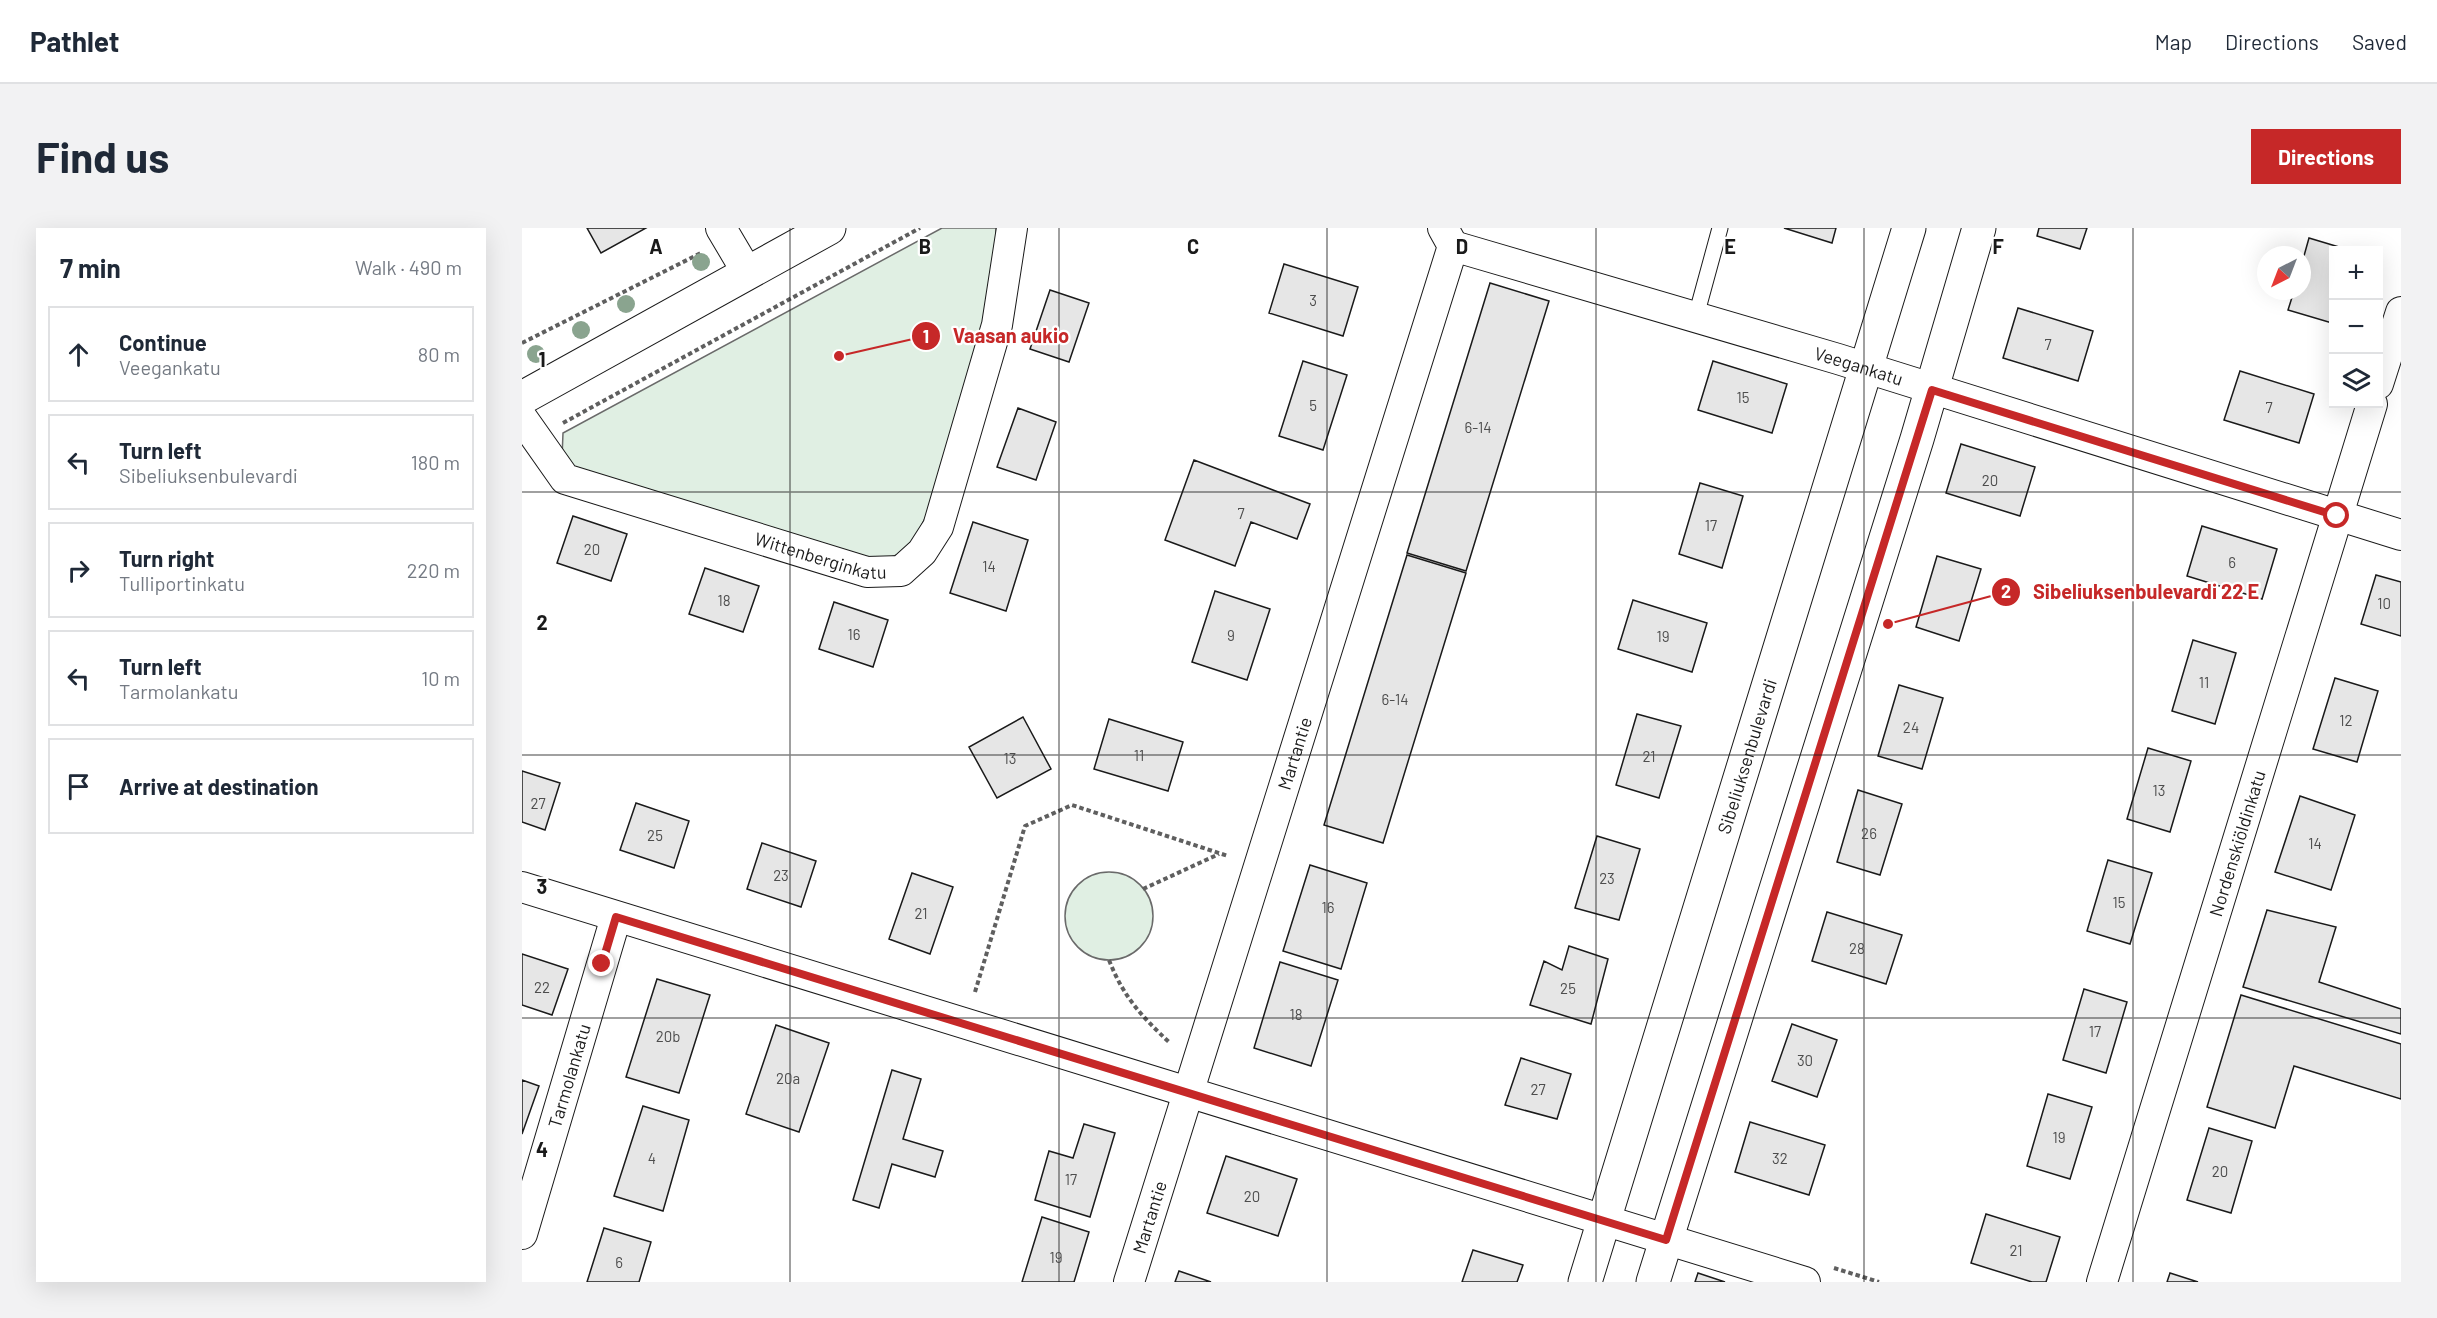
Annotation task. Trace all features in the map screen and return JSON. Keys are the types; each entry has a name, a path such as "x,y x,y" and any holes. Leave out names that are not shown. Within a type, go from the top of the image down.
{"main road":[{"path":"522,398 829,228"},
{"name":"Sibeliuksenbulevardi","path":"1585,1282 1909,228"},
{"path":"1653,1282 1932,390 1979,228"}],"street":[{"path":"721,228 747,272"},
{"name":"Wittenberginkatu","path":"522,418 565,479 867,572 901,571 922,552 938,527 997,325 1012,228"},
{"name":"Veegankatu","path":"1448,237 2401,535"},
{"name":"Martantie","path":"1129,1282 1448,237"},
{"path":"2383,371 2401,312"},
{"name":"Nordenskiöldinkatu","path":"2102,1282 2371,408"},
{"path":"522,887 1805,1282"},
{"name":"Tarmolankatu","path":"522,1234 616,917"}],"lane":[{"path":"1696,316 1720,228"}],"path":[{"path":"561,424 920,228"},
{"path":"522,343 703,252"},
{"path":"965,1023 1025,826 1071,805 1257,866"},
{"path":"1143,889 1220,854"},
{"path":"1109,960 1120,987 1143,1017 1170,1043 1199,1052"}],"green space":[{"path":"942,228 996,228 996,280 927,514 913,542 903,552 886,559 873,561 575,470 562,458 563,433"},
{"path":"1109,872 1126,875 1140,885 1150,899 1153,916 1150,933 1140,947 1126,957 1109,960 1092,957 1078,947 1068,933 1065,916 1068,899 1078,885 1092,875"}],"building":[{"path":"587,228 646,228 601,253"},
{"path":"1784,228 1836,228 1832,243"},
{"path":"2039,228 2087,228 2080,249 2037,236"},
{"path":"2309,238 2336,246 2329,246 2329,322 2288,310 2291,300 2311,300 2311,246 2307,246"},
{"path":"1284,264 1358,287 1343,336 1269,313"},
{"path":"1490,283 1549,301 1466,571 1407,553"},
{"path":"1050,290 1089,303 1069,362 1030,349"},
{"path":"2018,308 2093,331 2078,381 2003,358"},
{"path":"1303,361 1347,375 1323,450 1279,436"},
{"path":"1713,361 1787,384 1772,433 1698,410"},
{"path":"2240,371 2314,394 2299,443 2224,420"},
{"path":"1018,408 1056,422 1036,480 997,467"},
{"path":"1961,444 2035,467 2020,516 1946,493"},
{"path":"1194,460 1310,504 1297,539 1251,522 1235,566 1165,540"},
{"path":"1700,483 1743,496 1722,568 1679,554"},
{"path":"573,516 627,534 611,581 557,563"},
{"path":"973,522 1028,540 1006,611 950,593"},
{"path":"2202,526 2277,549 2262,599 2187,576"},
{"path":"1407,555 1466,573 1383,843 1324,825"},
{"path":"1937,556 1981,569 1959,641 1916,627"},
{"path":"705,568 759,586 743,632 689,614"},
{"path":"2376,575 2401,582 2401,636 2361,624"},
{"path":"1215,591 1270,609 1247,680 1192,662"},
{"path":"1633,600 1707,623 1692,672 1618,649"},
{"path":"834,602 888,620 873,667 819,649"},
{"path":"2193,640 2236,653 2215,724 2172,711"},
{"path":"2335,678 2378,691 2357,762 2313,749"},
{"path":"1899,685 1943,698 1922,769 1878,756"},
{"path":"1637,714 1681,726 1659,798 1616,785"},
{"path":"1023,717 1051,769 997,798 969,747"},
{"path":"1109,719 1183,742 1168,791 1094,769"},
{"path":"2148,748 2191,761 2170,832 2127,819"},
{"path":"522,771 560,783 545,830 522,822"},
{"path":"1858,790 1902,804 1880,875 1837,862"},
{"path":"2300,796 2355,815 2331,890 2275,872"},
{"path":"636,803 689,821 674,868 620,850"},
{"path":"1597,836 1640,849 1619,920 1575,908"},
{"path":"762,843 816,861 801,907 747,889"},
{"path":"2108,860 2152,873 2130,944 2087,931"},
{"path":"1310,865 1367,883 1341,969 1283,951"},
{"path":"912,873 953,887 930,954 889,939"},
{"path":"2267,910 2336,927 2319,982 2401,1009 2401,1034 2243,987"},
{"path":"1827,912 1902,935 1886,984 1812,961"},
{"path":"1569,946 1608,959 1591,1024 1530,1005 1544,961 1562,970"},
{"path":"522,954 568,969 552,1015 522,1005"},
{"path":"1280,962 1338,980 1311,1066 1254,1048"},
{"path":"657,979 710,995 679,1093 626,1077"},
{"path":"2084,989 2127,1002 2106,1073 2063,1060"},
{"path":"2241,995 2401,1044 2401,1099 2294,1066 2275,1128 2207,1107"},
{"path":"1792,1024 1837,1040 1817,1097 1772,1081"},
{"path":"776,1025 829,1043 799,1132 746,1114"},
{"path":"1521,1058 1571,1074 1557,1119 1505,1105"},
{"path":"892,1070 921,1079 903,1139 943,1151 935,1177 892,1164 879,1208 853,1200"},
{"path":"522,1080 539,1086 522,1134"},
{"path":"2048,1094 2092,1107 2070,1179 2027,1166"},
{"path":"643,1106 689,1120 663,1211 614,1196"},
{"path":"1750,1122 1825,1145 1809,1195 1735,1172"},
{"path":"1084,1124 1115,1133 1090,1217 1035,1200 1049,1151 1073,1158"},
{"path":"2209,1128 2252,1141 2231,1213 2187,1200"},
{"path":"1226,1156 1297,1179 1278,1236 1207,1213"},
{"path":"1986,1214 2060,1237 2046,1282 2032,1282 1971,1263"},
{"path":"1042,1217 1089,1232 1074,1282 1022,1282"},
{"path":"604,1228 651,1242 639,1282 587,1282"},
{"path":"1473,1250 1523,1265 1517,1282 1462,1282"},
{"path":"1179,1271 1211,1282 1175,1282"},
{"path":"1698,1273 1725,1282 1695,1282"},
{"path":"2170,1273 2198,1282 2167,1282"}],"place":[{"name":"Vaasan aukio","path":"839,356"},
{"name":"Sibeliuksenbulevardi 22 E","path":"1888,624"}],"route":[{"path":"602,964 616,917 1666,1240 1932,390 2337,516"}]}
